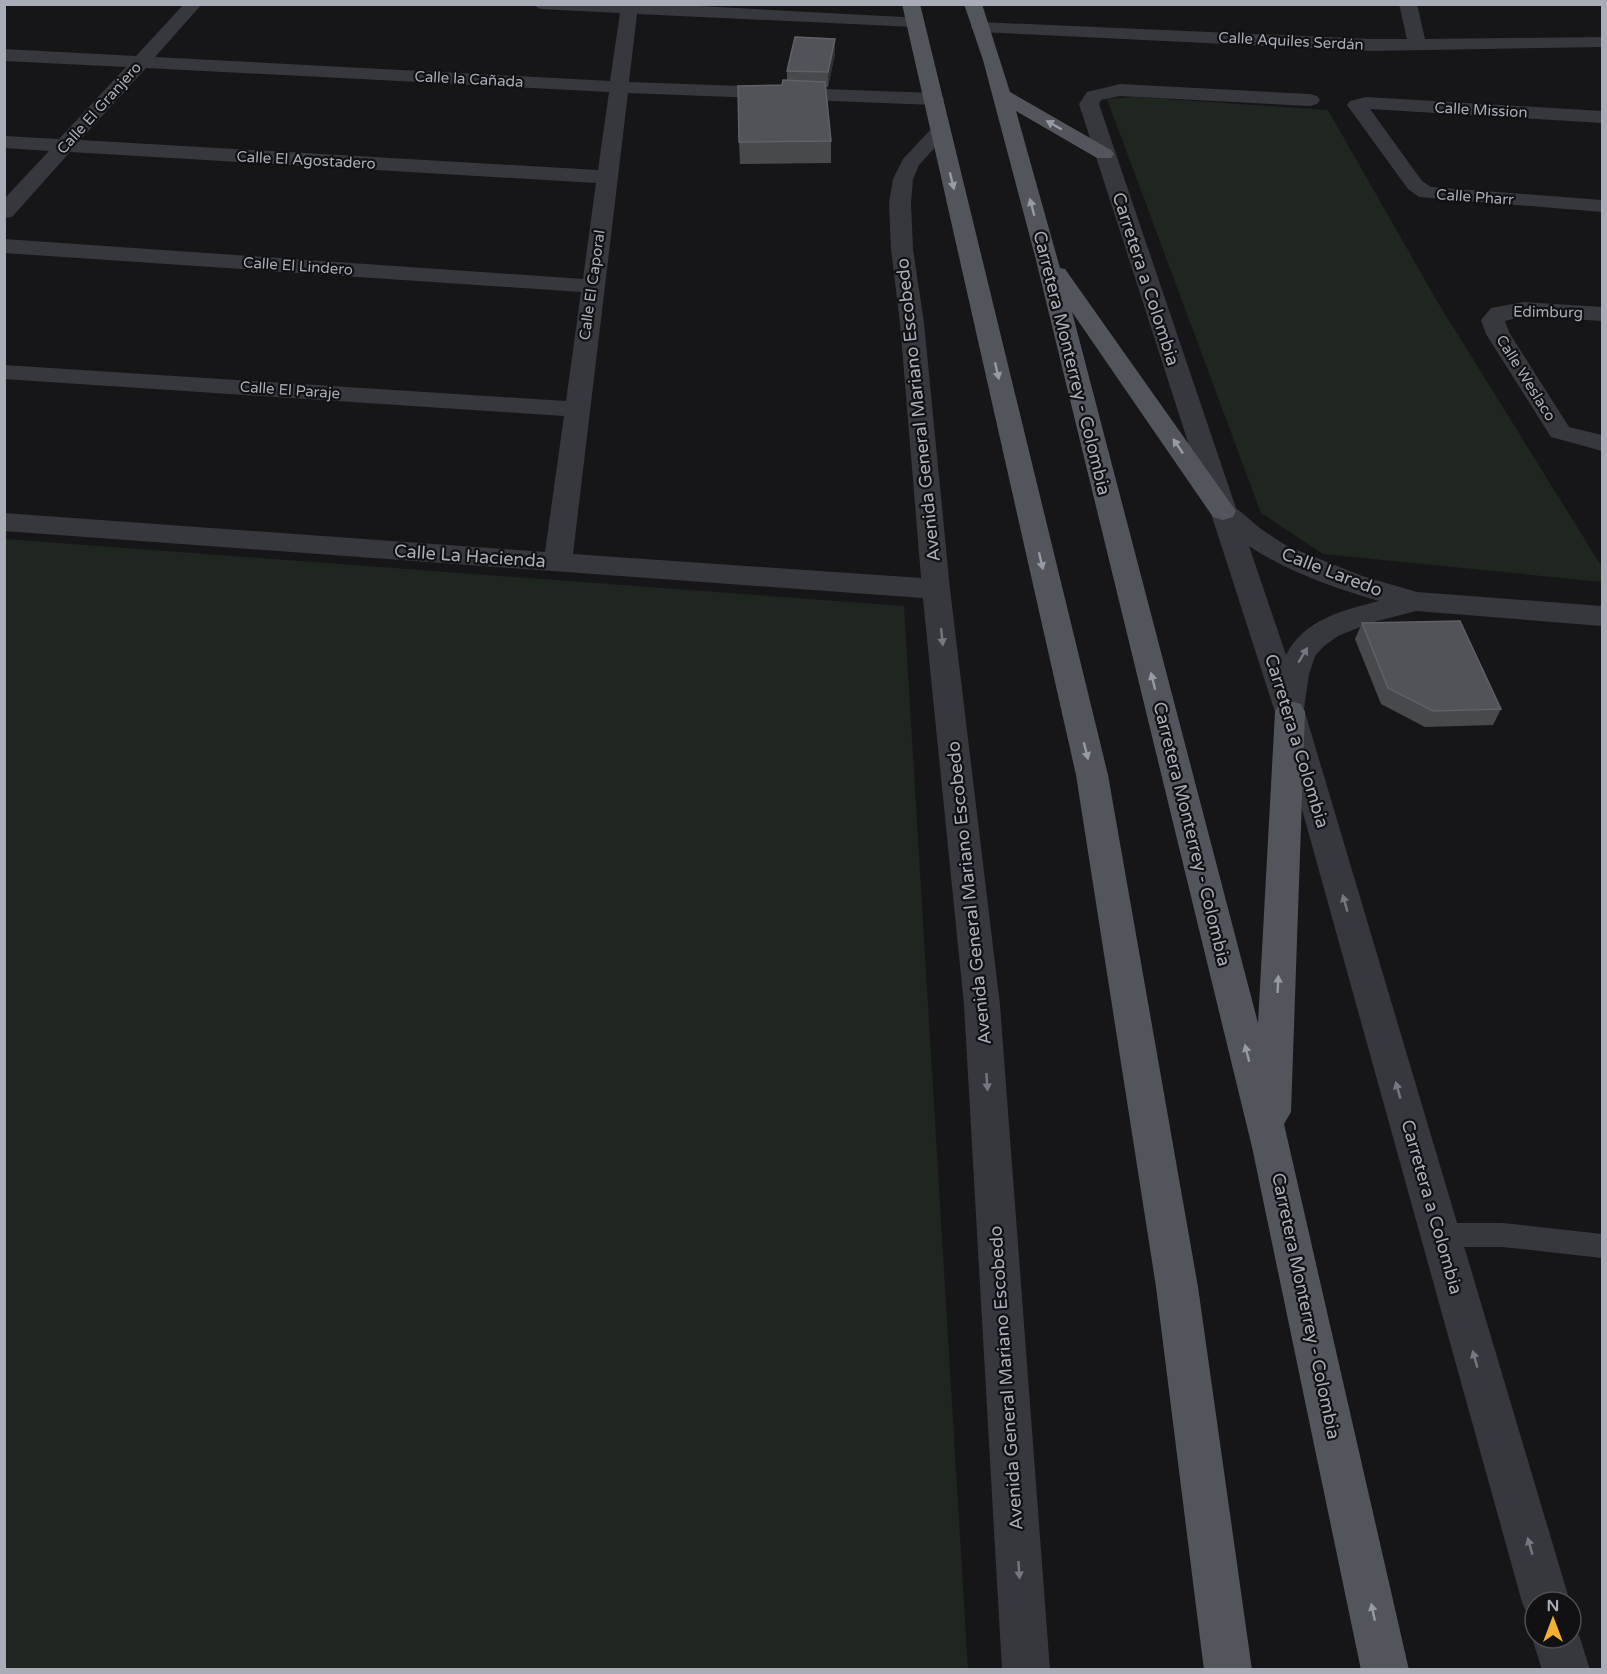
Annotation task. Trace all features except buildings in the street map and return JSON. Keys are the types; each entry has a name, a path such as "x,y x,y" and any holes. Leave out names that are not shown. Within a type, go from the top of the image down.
{"main road":[{"path":"913,13 939,132 984,313 1092,776 1177,1287 1228,1670"},
{"name":"Carretera Monterrey - Colombia","path":"977,16 1002,95 1047,260 1271,1147 1385,1670"},
{"path":"1002,95 1104,154"},
{"path":"1047,260 1223,511"},
{"path":"1271,1147 1290,712"}],"street":[{"name":"Calle El Granjero","path":"4,212 194,4"},
{"path":"540,4 629,9 913,13"},
{"path":"1408,4 1418,45"},
{"name":"Calle El Caporal","path":"558,562 629,9"},
{"name":"Calle Aquiles Serdán","path":"977,16 1418,45 1602,42"},
{"name":"Calle la Cañada","path":"4,55 619,87 933,99"},
{"name":"Carretera a Colombia","path":"1310,100 1120,90 1094,96 1089,104 1290,712 1543,1590"},
{"name":"Calle Mission","path":"1359,104 1602,117"},
{"name":"Calle Pharr","path":"1359,104 1358,106 1415,185 1426,193 1602,206"},
{"name":"Avenida General Mariano Escobedo","path":"939,132 910,163 903,179 900,203 902,249 912,322 936,590 982,1005 1026,1670"},
{"name":"Calle El Agostadero","path":"4,142 607,177"},
{"name":"Calle El Lindero","path":"4,246 592,286"},
{"name":"Edimburg","path":"1494,316 1524,309 1602,314"},
{"name":"Calle Weslaco","path":"1494,316 1493,320 1498,334 1560,432 1602,443"},
{"name":"Calle El Paraje","path":"4,372 576,409"},
{"name":"Calle Laredo","path":"1223,511 1251,535 1288,557 1352,583 1417,602 1602,616"},
{"name":"Calle La Hacienda","path":"4,522 936,590"},
{"name":"Calle Laredo","path":"1290,712 1295,668 1306,649 1318,635 1331,626 1417,602"},
{"path":"1560,1650 1566,1670"}],"lane":[{"path":"1439,1235 1503,1235 1602,1246"}],"shaded area":[{"path":"1137,97 1328,110 1437,301 1602,567 1602,582 1323,554 1261,513 1107,99"},
{"path":"5,539 904,606 968,1669 5,1669"}]}
